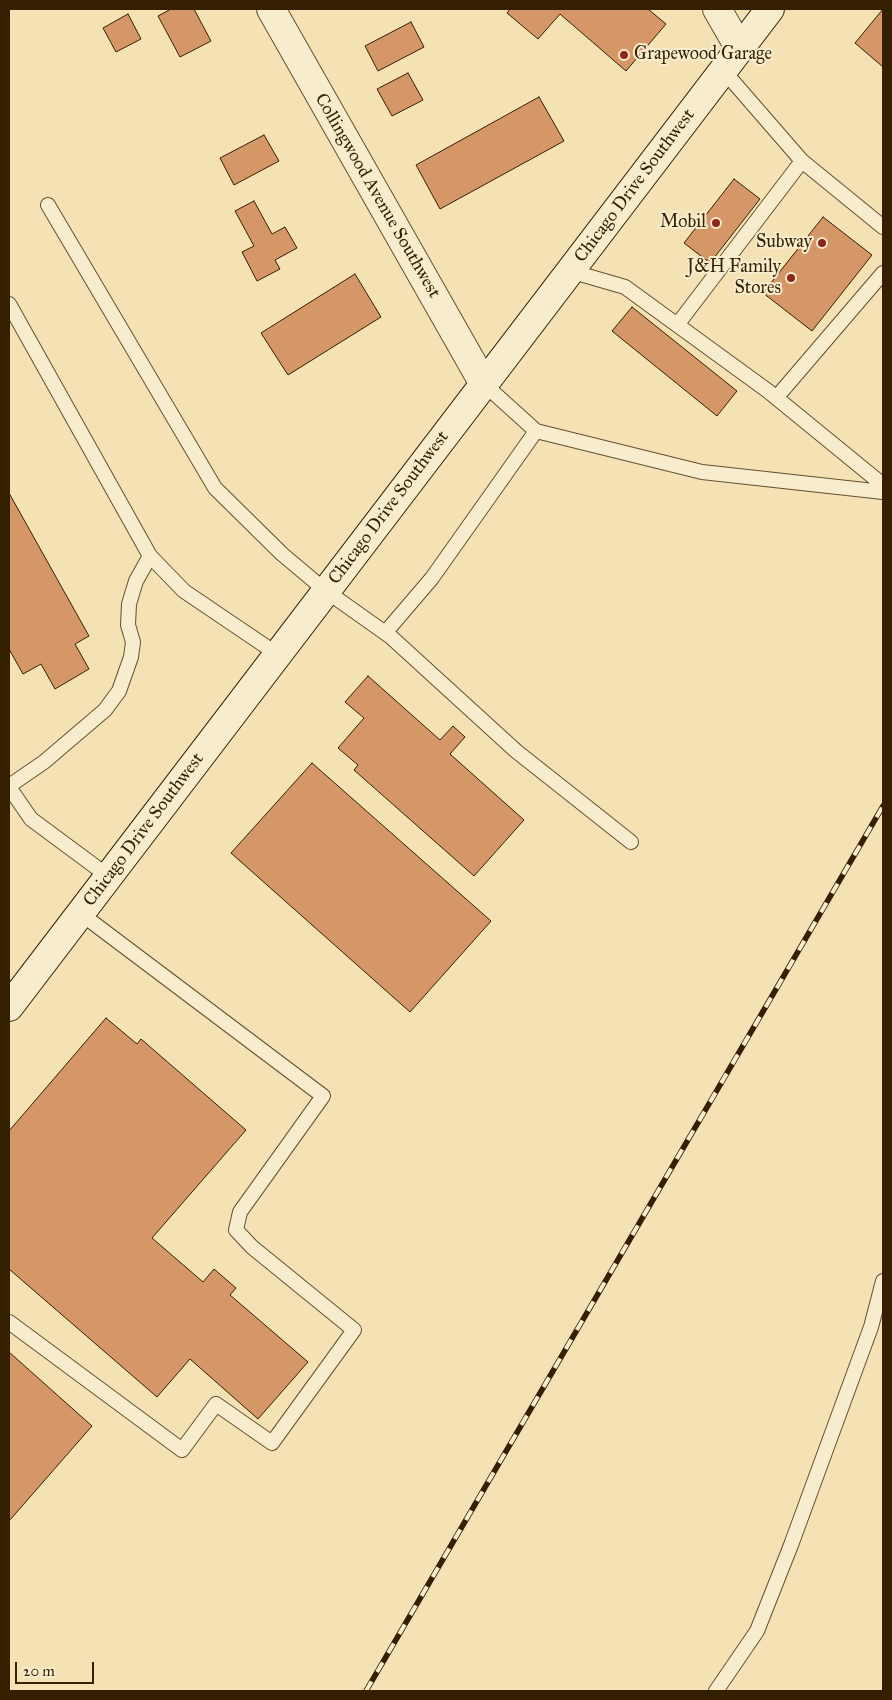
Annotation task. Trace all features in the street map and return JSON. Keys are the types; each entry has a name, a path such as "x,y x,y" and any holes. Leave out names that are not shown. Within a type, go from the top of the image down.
{"main road":[{"name":"Collingwood Avenue Southwest","path":"270,9 484,384"},
{"path":"717,9 740,49"},
{"name":"Chicago Drive Southwest","path":"9,1007 770,9"}],"lane":[{"path":"723,70 802,161 883,227"},
{"path":"677,325 802,161"},
{"path":"48,205 215,488 282,554 326,591 385,633 516,751 631,842"},
{"path":"570,271 625,287 776,398 883,485"},
{"path":"776,398 883,273"},
{"path":"9,304 150,556 184,591 277,654"},
{"path":"484,384 536,431 702,472 883,492"},
{"path":"385,633 432,578 536,431"},
{"path":"108,876 31,819 9,786 44,762 106,710 118,692 131,657 133,642 128,625 129,604 136,581 150,556"},
{"path":"9,1322 182,1450 216,1404 272,1443 354,1330 252,1247 236,1230 240,1212 323,1096 80,913"},
{"path":"716,1691 757,1631 791,1545 871,1327 883,1281"}],"building":[{"path":"171,9 194,9 211,41 180,57 158,16"},
{"name":"Grapewood Garage","path":"510,9 648,9 666,24 626,71 560,14 538,39 507,13"},
{"path":"883,9 883,67 855,43"},
{"path":"128,14 141,39 116,52 103,28"},
{"path":"411,22 424,47 378,71 365,46"},
{"path":"408,73 423,100 392,116 377,89"},
{"path":"539,97 564,141 440,209 416,165"},
{"path":"264,135 279,161 234,185 220,158"},
{"path":"734,179 760,199 710,263 684,243"},
{"path":"254,201 272,234 285,227 297,248 275,260 280,269 257,281 242,252 254,246 235,211"},
{"path":"823,217 872,255 812,331 763,293"},
{"path":"355,274 381,317 288,375 261,333"},
{"path":"632,307 737,391 717,416 612,331"},
{"path":"9,493 89,636 75,644 89,669 55,689 41,664 23,674 9,649"},
{"path":"368,676 440,740 453,726 465,737 450,754 524,820 474,876 354,770 358,765 338,748 364,718 345,702"},
{"path":"312,763 491,921 410,1012 231,853"},
{"path":"106,1018 137,1044 141,1039 246,1130 152,1238 203,1282 214,1269 236,1288 230,1295 308,1362 258,1419 190,1359 157,1397 9,1269 9,1131"},
{"path":"9,1352 92,1426 9,1521"}],"railway":[{"path":"366,1691 883,806"}],"place":[{"name":"Grapewood Garage","path":"624,55"},
{"name":"Mobil","path":"716,223"},
{"name":"Subway","path":"822,243"},
{"name":"J&H Family Stores","path":"791,278"}]}
